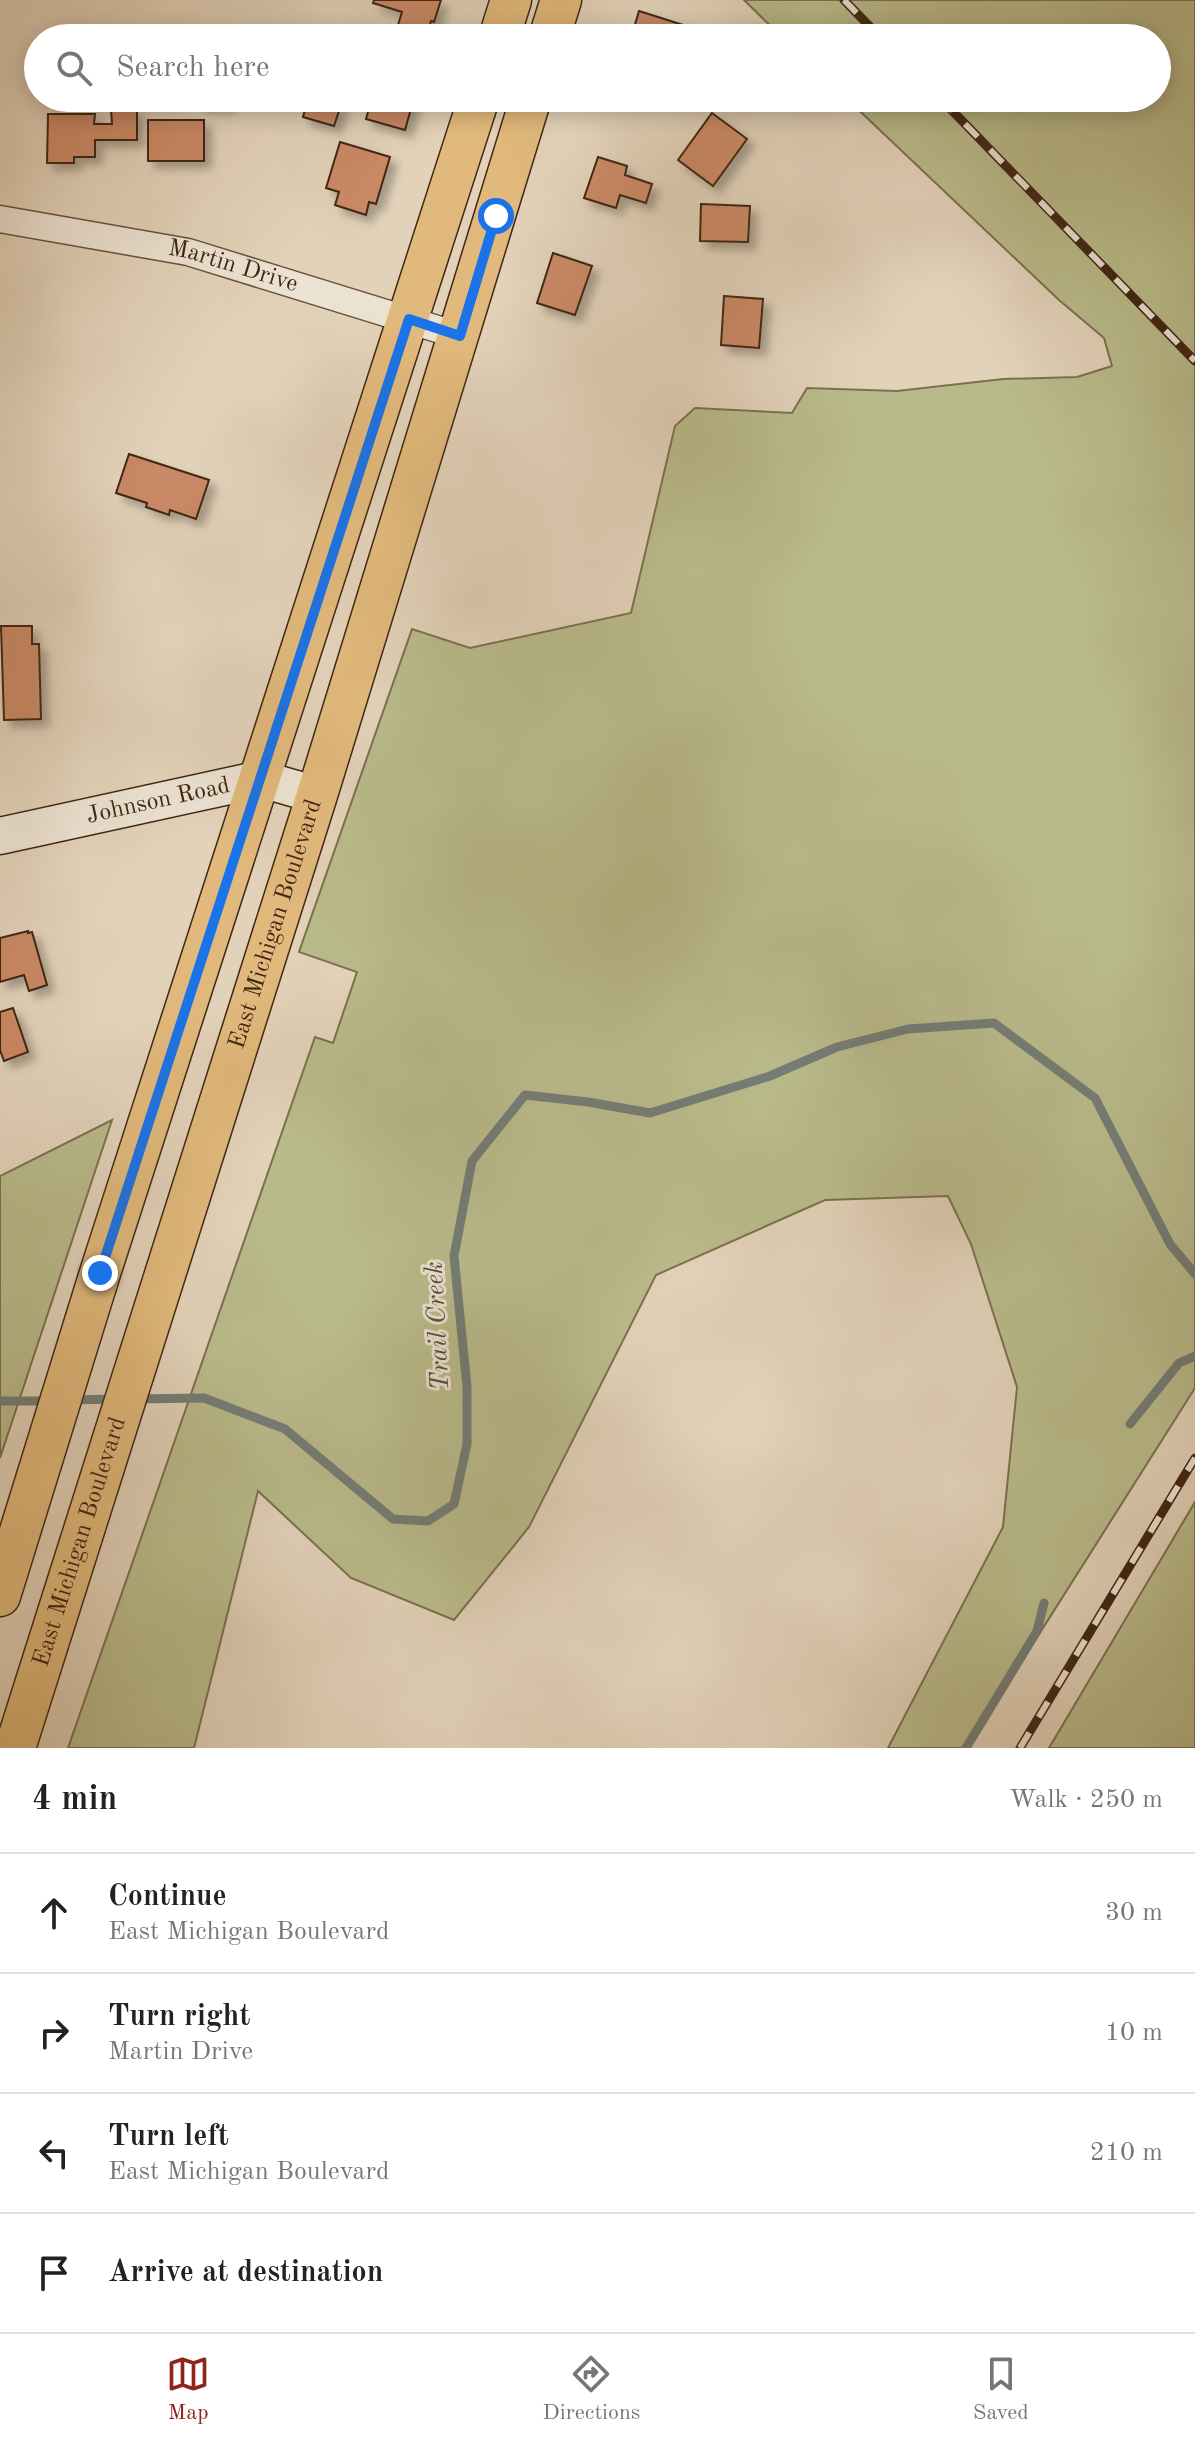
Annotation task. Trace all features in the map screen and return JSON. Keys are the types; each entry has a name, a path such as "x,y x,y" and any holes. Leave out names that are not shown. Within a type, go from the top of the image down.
{"main road":[{"path":"503,24 511,0"},
{"path":"553,24 561,0"},
{"path":"0,1596 100,1273 475,112"},
{"name":"East Michigan Boulevard","path":"15,1748 317,795 527,112"},
{"name":"Johnson Road","path":"0,836 261,779 317,795"}],"street":[{"name":"Martin Drive","path":"0,219 188,252 460,336"}],"green space":[{"path":"744,0 1195,0 1195,1388 967,1748 888,1748 1003,1527 1017,1387 971,1244 948,1196 825,1200 656,1275 529,1527 454,1620 351,1578 258,1491 194,1748 68,1748 315,1037 333,1043 357,972 299,952 412,629 470,648 631,613 675,426 695,408 792,413 807,388 897,391 1003,379 1077,377 1112,366 1104,338 1059,300 861,112 1171,112 1171,24 769,24"},
{"path":"112,1120 0,1458 0,1176"},
{"path":"1195,1502 1195,1748 1049,1748"}],"building":[{"path":"374,0 441,0 434,22 430,24 398,24 402,12 373,3"},
{"path":"639,11 680,24 635,24"},
{"path":"111,112 137,112 137,140 95,140 95,157 74,157 74,163 47,163 48,114 95,114 94,124 112,124"},
{"path":"304,112 339,112 334,126 303,117"},
{"path":"368,112 410,112 405,130 366,119"},
{"path":"712,113 747,139 713,186 678,160"},
{"path":"148,120 204,120 204,161 148,161"},
{"path":"340,142 390,157 376,204 369,202 366,215 335,205 339,192 326,188"},
{"path":"598,157 627,166 625,175 652,184 646,203 620,195 616,208 584,198"},
{"path":"701,204 750,206 748,242 700,241"},
{"path":"553,253 592,266 575,315 537,303"},
{"path":"724,296 763,299 759,348 721,345"},
{"path":"129,454 209,480 196,519 170,510 169,515 146,507 147,503 116,493"},
{"path":"1,626 32,626 32,644 39,644 41,719 4,720"},
{"path":"32,932 47,985 29,991 24,975 0,982 0,938"},
{"path":"13,1008 28,1052 4,1061 0,1050 0,1012"}],"waterway":[{"name":"Trail Creek","path":"135,1399 204,1398 285,1429 393,1519 428,1521 454,1504 467,1444 467,1387 454,1256 472,1161 525,1095 650,1113 770,1076 837,1047 908,1029 994,1023 1095,1098 1170,1244 1195,1274"},
{"path":"1130,1424 1179,1363 1195,1356"},
{"name":"Trail Creek","path":"71,1400 117,1399"},
{"name":"Trail Creek","path":"0,1401 49,1401"},
{"path":"966,1748 1037,1631 1044,1603"}],"railway":[{"path":"844,0 867,24"},
{"path":"954,112 1195,361"},
{"path":"1020,1748 1195,1458"}],"route":[{"path":"100,1273 409,319 460,336 496,216"}]}
